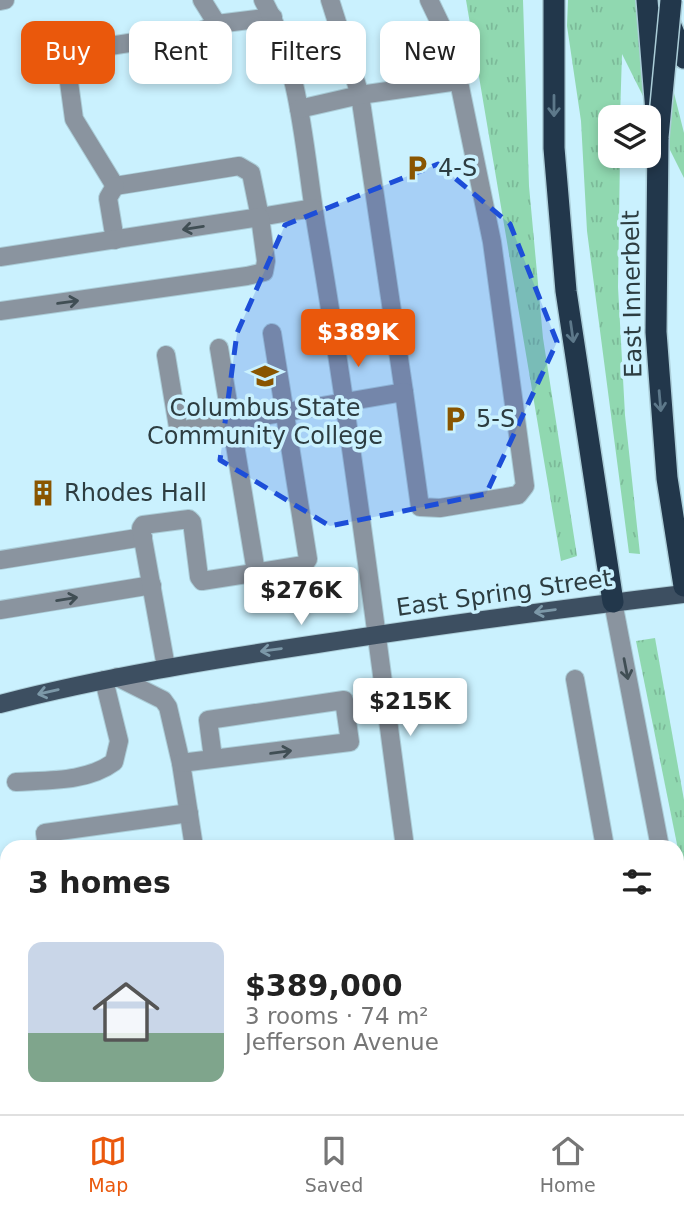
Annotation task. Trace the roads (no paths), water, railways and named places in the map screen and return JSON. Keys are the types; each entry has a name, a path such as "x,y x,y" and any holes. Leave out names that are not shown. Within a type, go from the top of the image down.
{"highway":[{"path":"554,0 554,148 566,290 613,602"},
{"path":"647,0 656,105"},
{"path":"659,0 671,22 684,58"},
{"name":"East Innerbelt","path":"661,114 671,0"},
{"name":"East Innerbelt","path":"659,168 656,332 667,478 684,586"}],"main road":[{"name":"East Spring Street","path":"0,704 166,667 376,635 684,594"}],"street":[{"path":"202,0 215,21"},
{"path":"263,0 273,17 292,72 299,109 404,840"},
{"path":"330,0 360,95 420,507 440,508 518,495 525,486 492,242 459,84"},
{"path":"429,0 439,21"},
{"path":"232,22 273,17"},
{"path":"115,186 74,119 65,53 129,43"},
{"path":"299,109 360,95 437,84"},
{"path":"0,312 264,272 266,261 251,173 239,166 115,186"},
{"path":"115,186 108,198 115,240"},
{"path":"0,257 313,208"},
{"path":"166,667 143,525 189,519 192,522 199,577 202,580 304,565 307,559 272,333"},
{"path":"219,348 256,572"},
{"path":"166,355 178,427 182,430 404,392"},
{"path":"0,560 143,537"},
{"path":"0,610 152,585"},
{"path":"613,602 659,840"},
{"path":"110,678 163,700 169,707 193,840"},
{"path":"16,782 75,778 101,771 114,762 119,741 110,678"},
{"path":"575,679 604,840"},
{"path":"181,763 350,742 344,700 208,720 213,758"},
{"path":"46,840 45,833 189,813"}],"place":[{"name":"4-S","path":"417,168"},
{"name":"Columbus State Community College","path":"265,376"},
{"name":"5-S","path":"455,419"},
{"name":"Rhodes Hall","path":"43,493"}]}
